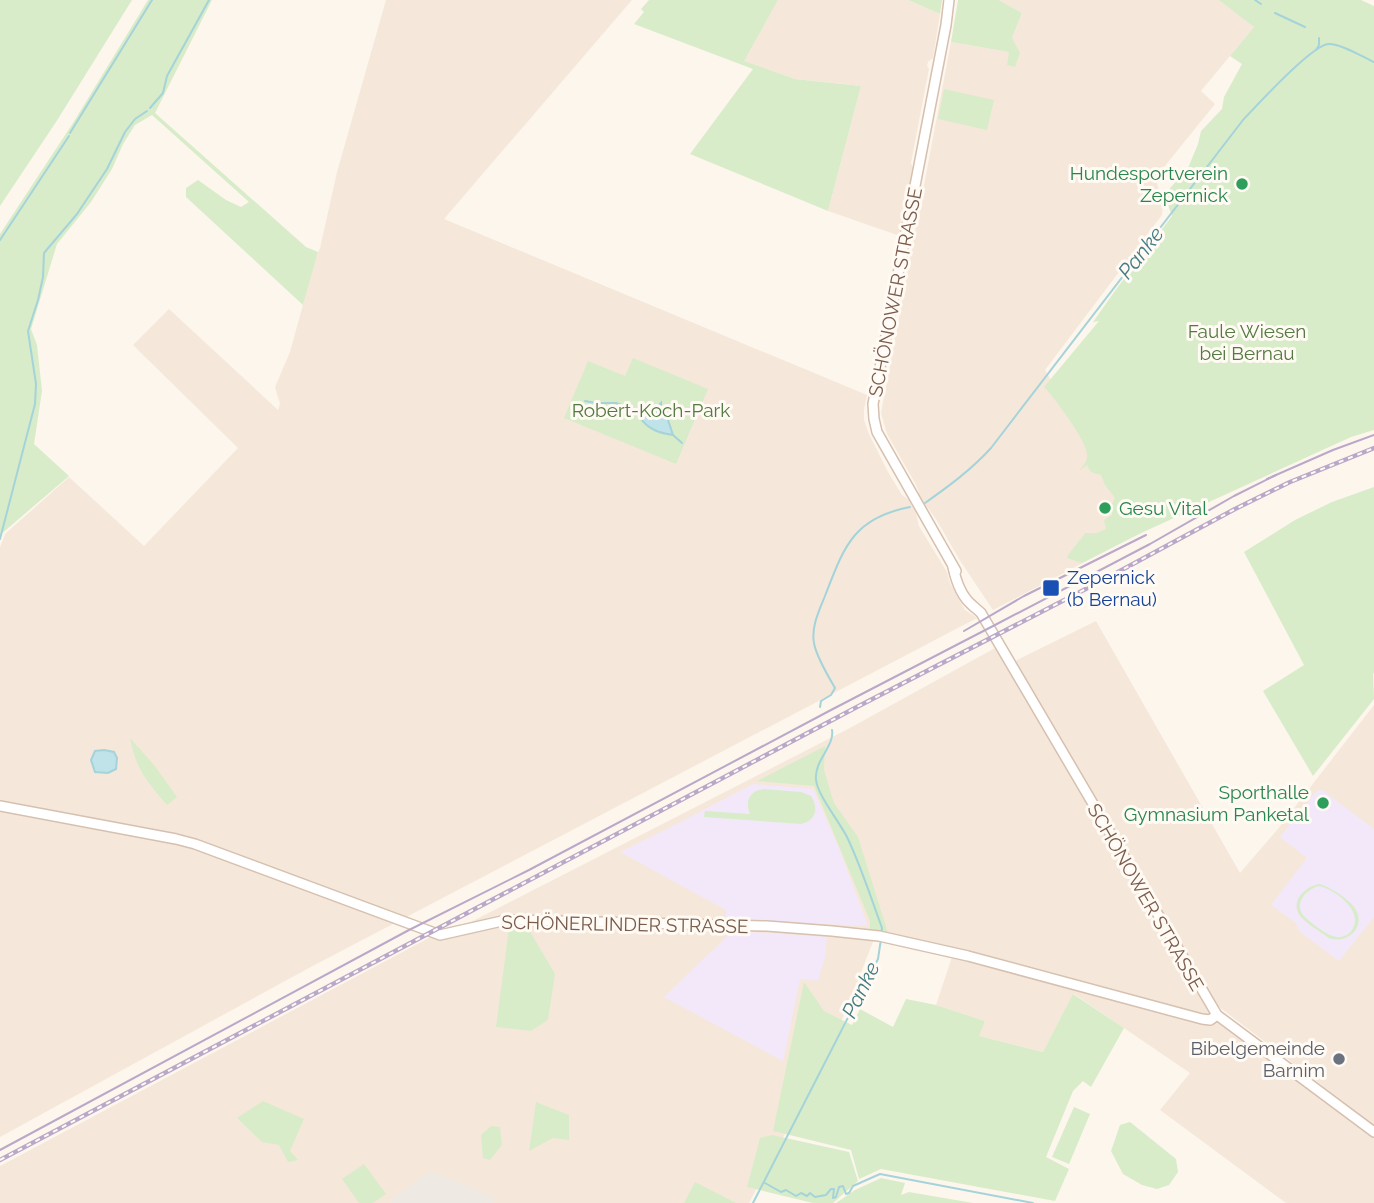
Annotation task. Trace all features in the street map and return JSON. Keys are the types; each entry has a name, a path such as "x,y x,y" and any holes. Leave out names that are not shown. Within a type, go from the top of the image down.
{"street":[{"name":"SCHÖNOWER STRASSE","path":"948,0 946,25 873,404 877,432 975,601 977,609 1217,1015 1374,1132"},
{"name":"SCHÖNERLINDER STRASSE","path":"0,806 195,844 440,935 513,920 832,930 881,937 968,956 1202,1019 1210,1020 1217,1015"}],"shaded area":[{"path":"386,0 632,0 444,219 867,395 864,420 869,434 888,472 916,513 919,526 947,572 965,610 977,618 307,969 0,1137 0,547 5,534 69,477 144,546 238,448 133,345 169,309 278,410 280,404 275,387 290,352 320,248 337,172"},
{"path":"778,0 908,0 940,14 933,58 927,66 929,69 900,236 828,211 861,86 795,79 743,61"},
{"path":"999,0 1222,0 1254,27 1201,91 1215,104 1160,172 1157,183 1163,204 1162,215 1045,370 1142,532 993,610 918,495 915,483 887,434 881,413 951,42 1010,52 1014,67 1012,38 1022,13"},
{"path":"1096,621 1240,873 1277,830 1374,705 1374,1125 1214,1003 1015,661"},
{"path":"997,647 1210,1012 1374,1136 1374,1203 1286,1203 1160,1110 1190,1073 1074,994 1043,1052 978,1036 985,1021 936,1005 954,951 876,934 846,1011 821,1065 749,1203 0,1203 0,1166 442,931 507,919 461,927 848,729"},
{"path":"753,784 813,789 868,926 726,919 726,910 620,852"},
{"path":"1322,790 1374,829 1374,917 1339,961 1299,931 1296,923 1271,905 1307,858 1280,837 1314,794"},
{"path":"733,931 827,937 818,981 800,979 783,1061 664,997"},
{"path":"431,1171 498,1199 492,1203 392,1203 390,1200"}],"green space":[{"path":"0,0 132,0 0,206"},
{"path":"148,0 212,0 155,113 306,247 318,252 303,305 186,197 186,188 198,180 241,207 249,202 152,115 135,125 91,202 57,244 31,329 37,345 42,391 34,444 69,476 0,535 0,234 73,123"},
{"path":"649,0 778,0 744,61 795,79 861,86 828,211 690,154 753,69 634,24 644,12 641,9"},
{"path":"908,0 942,0 940,14"},
{"path":"958,0 999,0 1022,13 1012,38 1020,53 1015,67 1007,65 1009,52 951,42"},
{"name":"Faule Wiesen bei Bernau","path":"1219,0 1361,0 1374,6 1374,430 1351,437 1082,563 1067,558 1085,533 1097,533 1106,529 1104,520 1112,515 1115,498 1101,475 1089,470 1087,465 1079,471 1087,459 1083,442 1063,410 1044,387 1099,321 1093,322 1172,216 1164,195 1188,168 1201,131 1222,109 1224,97 1242,64 1230,56 1254,27"},
{"path":"944,89 994,100 987,130 938,119"},
{"name":"Robert-Koch-Park","path":"633,358 708,389 676,464 564,418 588,361 625,376"},
{"path":"1374,487 1374,699 1313,776 1263,691 1304,665 1244,552 1295,520 1332,502"},
{"path":"130,738 177,797 167,805 139,767"},
{"path":"825,746 824,770 834,803 858,837 888,933 870,929 870,921 814,786 757,781"},
{"path":"764,789 801,792 811,796 815,809 813,817 801,824 704,817 705,811 750,814 750,797"},
{"path":"1319,884 1345,898 1356,910 1358,923 1348,937 1335,940 1329,938 1301,917 1297,901 1308,888","holes":["1319,886 1345,901 1354,914 1353,928 1344,936 1336,937 1326,933 1306,918 1301,910 1301,901 1306,893"]},
{"path":"509,928 528,928 555,974 548,1020 531,1031 496,1027"},
{"path":"804,982 824,1011 852,1025 860,1009 893,1027 906,999 936,1005 985,1021 979,1036 1043,1052 1073,994 1124,1028 1091,1087 1083,1081 1073,1091 1046,1157 1069,1169 1055,1201 881,1169 859,1179 851,1150 773,1131"},
{"path":"263,1101 304,1119 290,1151 298,1160 288,1162 279,1145 262,1142 237,1118"},
{"path":"536,1102 569,1115 569,1140 553,1138 529,1151"},
{"path":"1074,1107 1090,1114 1069,1164 1052,1157"},
{"path":"1130,1122 1176,1159 1178,1172 1169,1185 1157,1189 1142,1185 1123,1174 1111,1151 1120,1125"},
{"path":"491,1126 500,1127 502,1145 490,1160 483,1158 481,1135"},
{"path":"772,1135 849,1152 858,1181 833,1203 813,1203 747,1187 760,1138"},
{"path":"364,1164 386,1194 373,1203 359,1203 342,1179"},
{"path":"881,1178 905,1183 901,1195 909,1192 973,1203 836,1203 855,1190"},
{"path":"695,1182 736,1203 684,1203"}],"water":[{"path":"661,403 658,412 667,417 673,435 654,430 640,417 643,409 657,412 658,406"},
{"path":"95,751 114,752 117,758 116,769 108,773 95,772 91,760"}],"waterway":[{"path":"70,133 152,0"},
{"path":"150,108 163,93 167,76 209,0"},
{"path":"1255,0 1261,4"},
{"path":"1275,13 1305,27"},
{"name":"Panke","path":"1316,50 1319,38"},
{"name":"Panke","path":"925,503 968,471 991,448 1243,120 1284,77 1320,47 1328,44 1345,48 1374,62"},
{"path":"0,539 35,404 36,384 28,331 43,277 44,253 77,214 107,169 125,132 135,119 147,111"},
{"path":"0,240 69,136"},
{"path":"585,401 616,403 641,412"},
{"path":"673,435 682,443"},
{"name":"Panke","path":"820,707 821,701 831,695 835,688 817,654 814,631 818,613 838,563 853,537 863,527 891,512 910,507"},
{"name":"Panke","path":"832,730 830,742 818,766 816,780 857,859 882,928 881,934"},
{"name":"Panke","path":"753,1203 878,959 881,939"},
{"path":"765,1183 781,1192 786,1190 796,1196 801,1193 807,1196 810,1193 815,1197 826,1195 834,1189 833,1198 836,1197 839,1187 843,1186 846,1194 853,1186 880,1174 1033,1203"}],"tram line":[{"path":"1267,479 1374,435"},
{"path":"0,1150 409,930 529,870 1276,475"},
{"path":"964,631 1024,596 1146,535"}],"railway":[{"path":"0,1160 1235,509 1290,482 1374,448"}],"place":[{"name":"Hundesportverein Zepernick","path":"1242,184"},
{"name":"Gesu Vital","path":"1105,508"},
{"name":"Zepernick (b Bernau)","path":"1051,588"},
{"name":"Sporthalle Gymnasium Panketal","path":"1323,803"},
{"name":"Bibelgemeinde Barnim","path":"1339,1059"}]}
